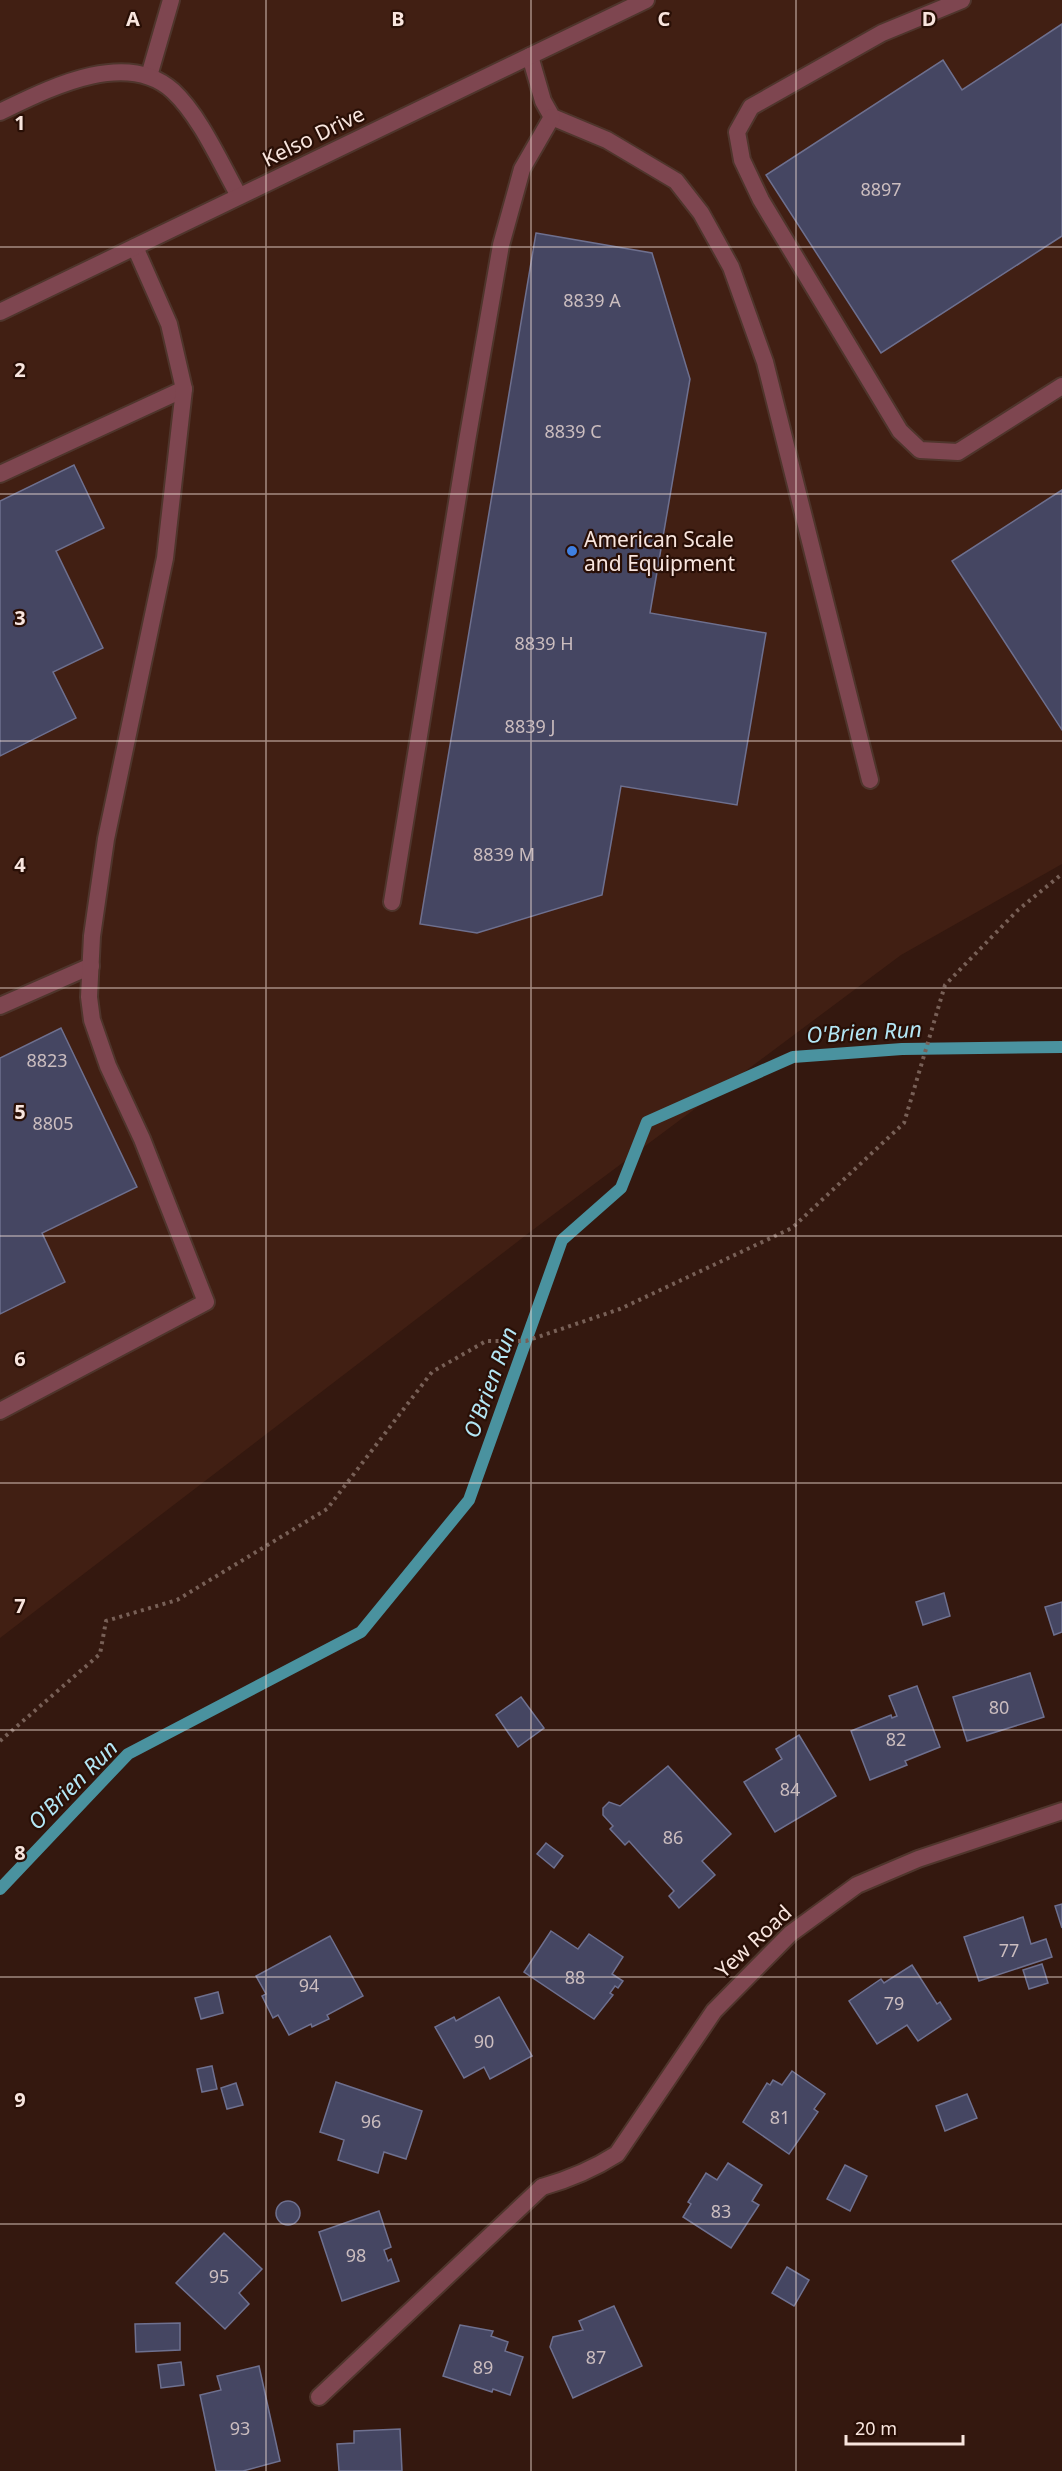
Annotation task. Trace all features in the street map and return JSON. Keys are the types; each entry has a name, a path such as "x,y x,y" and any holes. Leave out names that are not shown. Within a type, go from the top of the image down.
{"street":[{"path":"149,76 171,0"},
{"name":"Kelso Drive","path":"0,312 646,0"},
{"path":"962,0 882,33 751,107 737,132 742,160 761,200 900,430 920,450 958,452 1062,386"},
{"path":"530,56 543,101 552,117 607,140 676,181 701,213 731,267 765,362 870,780"},
{"path":"0,112 34,96 90,76 123,72 149,76 173,91 194,117 239,196"},
{"path":"392,902 501,245 522,169 552,117"},
{"path":"0,1411 206,1302 142,1139 108,1066 92,1020 89,997 106,839 165,558 184,389 169,324 135,247"},
{"path":"0,474 184,389"},
{"path":"0,1006 91,966"},
{"name":"Yew Road","path":"319,2397 542,2187 571,2179 594,2169 617,2154 714,2011 790,1934 856,1886 918,1859 1062,1811"}],"path":[{"path":"0,1741 100,1654 106,1621 177,1600 327,1509 432,1372 486,1341 526,1341 620,1309 792,1228 904,1123 945,986 1018,910 1062,874"}],"shaded area":[{"path":"0,0 1062,0 1062,864 901,955 534,1229 0,1638"}],"building":[{"path":"1062,24 1062,236 881,353 766,175 943,60 962,90"},
{"path":"536,233 652,253 690,379 650,613 766,633 737,805 621,786 602,895 477,933 420,924"},
{"path":"74,465 104,528 56,551 103,648 53,672 76,718 0,756 0,501"},
{"path":"1062,490 1062,730 952,561"},
{"path":"61,1028 137,1187 42,1233 65,1282 0,1314 0,1058"},
{"path":"944,1593 950,1616 923,1625 916,1602"},
{"path":"1062,1602 1062,1632 1054,1635 1045,1607"},
{"path":"1030,1673 1044,1717 967,1741 953,1697"},
{"path":"917,1686 940,1747 905,1761 907,1765 870,1780 851,1731 891,1715 892,1718 897,1716 889,1696"},
{"path":"521,1697 544,1728 518,1747 496,1715"},
{"path":"799,1735 836,1796 775,1832 744,1782 782,1759 776,1749"},
{"path":"668,1766 731,1834 702,1861 715,1875 679,1908 669,1896 674,1891 629,1841 625,1845 610,1829 613,1826 603,1815 603,1808 609,1802 620,1806"},
{"path":"546,1843 563,1856 554,1868 537,1854"},
{"path":"1062,1904 1062,1928 1055,1906"},
{"path":"1023,1917 1031,1944 1046,1939 1052,1957 979,1981 964,1937"},
{"path":"551,1931 578,1949 589,1934 623,1957 612,1974 623,1981 618,1988 615,1986 610,1993 613,1995 594,2019 524,1972"},
{"path":"330,1936 363,1996 327,2015 329,2019 312,2027 311,2024 289,2035 278,2015 273,2018 262,1996 266,1994 256,1976"},
{"path":"1042,1964 1048,1983 1029,1989 1023,1970"},
{"path":"912,1965 937,2004 940,2002 951,2019 918,2041 907,2025 877,2044 849,2001 881,1979 884,1983"},
{"path":"218,1992 223,2013 201,2019 195,1998"},
{"path":"499,1997 532,2056 490,2079 484,2067 464,2078 435,2027 454,2017 456,2021"},
{"path":"212,2066 217,2089 202,2092 197,2069"},
{"path":"792,2071 825,2094 814,2109 818,2112 789,2154 743,2122 767,2083 770,2085 773,2080 782,2085"},
{"path":"336,2082 422,2111 406,2159 384,2152 378,2173 338,2160 344,2140 320,2132"},
{"path":"236,2083 243,2105 227,2109 221,2088"},
{"path":"967,2094 977,2118 945,2131 936,2106"},
{"path":"728,2163 762,2185 752,2201 759,2205 731,2248 683,2217 691,2204 688,2202 706,2173 717,2180"},
{"path":"845,2165 867,2176 850,2211 827,2199"},
{"path":"288,2201 297,2204 300,2213 297,2222 288,2225 279,2222 276,2213 279,2204"},
{"path":"379,2211 391,2247 384,2250 388,2261 391,2259 399,2281 342,2301 319,2232"},
{"path":"224,2233 262,2269 239,2293 249,2304 225,2329 176,2283"},
{"path":"787,2267 809,2280 794,2306 772,2293"},
{"path":"614,2306 642,2366 573,2398 550,2347 553,2337 583,2330 579,2321"},
{"path":"180,2323 180,2350 136,2352 135,2324"},
{"path":"460,2325 493,2331 491,2336 508,2342 505,2351 523,2357 510,2395 493,2389 492,2392 443,2376"},
{"path":"181,2362 184,2385 161,2388 158,2365"},
{"path":"259,2366 280,2461 243,2471 216,2471 200,2395 221,2390 217,2376"},
{"path":"400,2429 402,2471 339,2471 337,2444 354,2443 354,2431"}],"waterway":[{"name":"O'Brien Run","path":"0,1889 128,1754 361,1632 469,1500 562,1240 621,1188 647,1122 793,1057 902,1049 1062,1047"}],"place":[{"name":"American Scale and Equipment","path":"572,551"}]}
